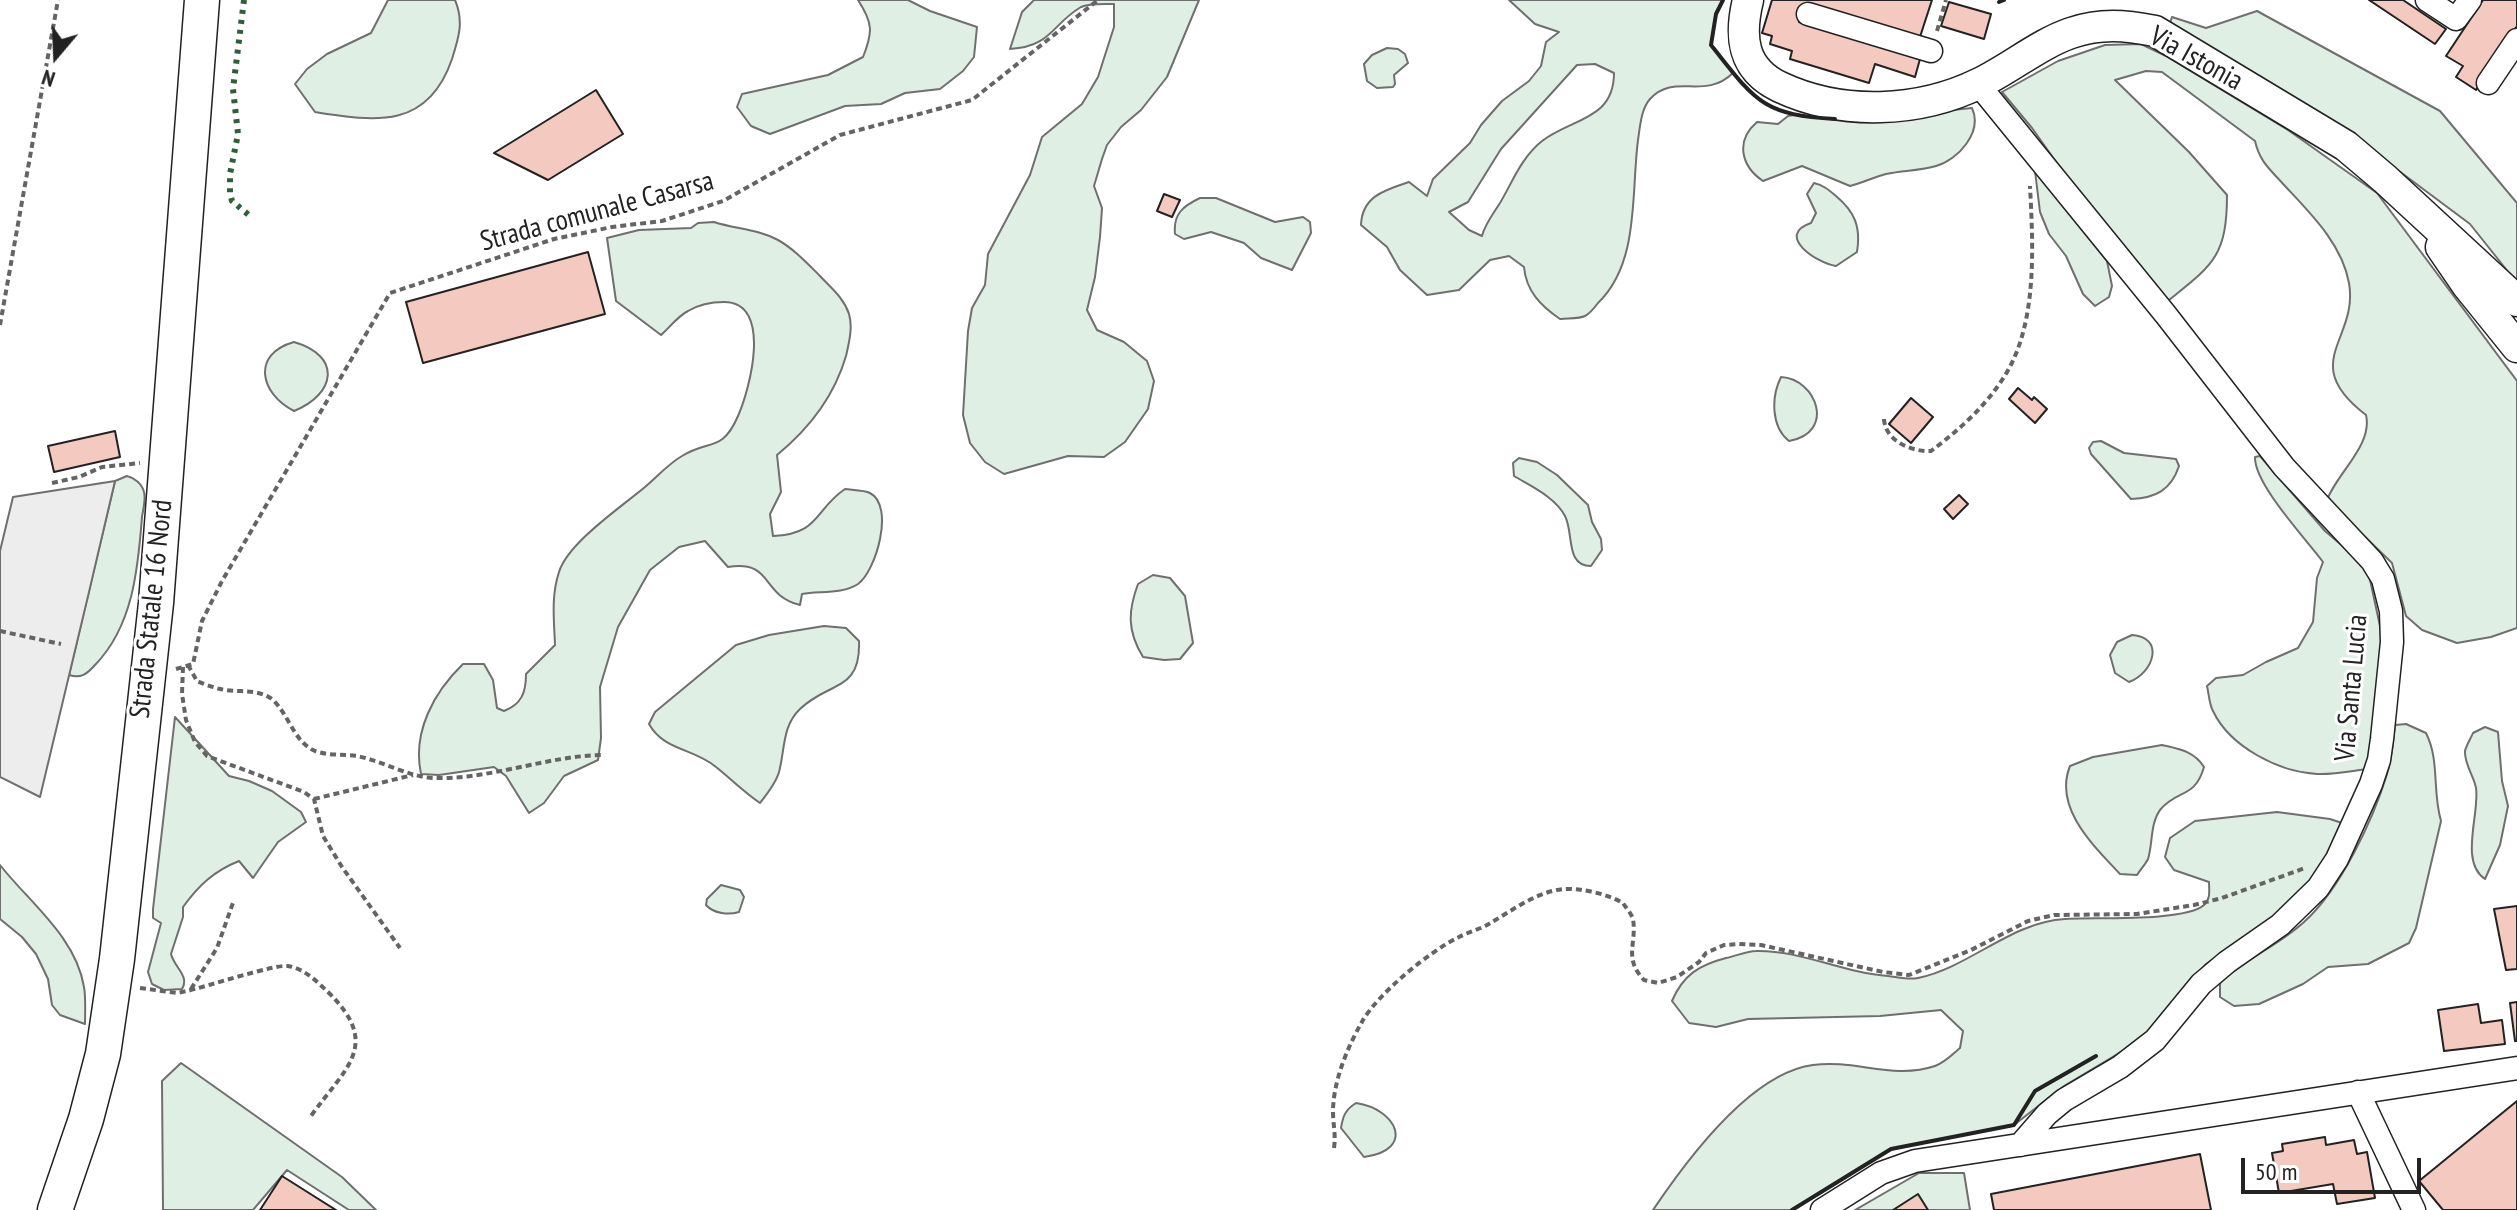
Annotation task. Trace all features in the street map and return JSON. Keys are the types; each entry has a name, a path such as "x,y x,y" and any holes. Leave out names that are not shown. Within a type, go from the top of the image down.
{"main road":[{"name":"Strada Statale 16 Nord","path":"55,1210 86,1119 103,1054 113,984 156,603 202,0"}],"street":[{"name":"Via Istonia","path":"1748,0 1743,25 1745,50 1762,75 1793,93 1825,103 1869,109 1945,96 1978,84 2068,34 2097,26 2124,25 2155,31 2346,146 2517,301"},
{"path":"2427,0 2456,19 2470,0"},
{"path":"1808,14 1931,51"},
{"path":"2488,83 2517,40"},
{"name":"Via Santa Lucia","path":"1978,84 2284,467 2372,561 2383,579 2391,611 2392,642 2379,760 2335,862 2318,888 2280,925 2201,984 2155,1040 2120,1067 2064,1100 2020,1145"},
{"path":"2415,208 2467,285 2517,347"},
{"path":"1822,1210 1881,1173 1915,1161 2517,1068"},
{"path":"2358,1092 2414,1210"}],"path":[{"path":"0,325 58,0"},
{"name":"Strada comunale Casarsa","path":"186,666 193,664 202,621 222,581 390,293 554,239 662,221 728,200 840,135 972,100 1098,0"},
{"path":"1884,419 1884,425 1891,434 1908,449 1931,451 1970,419 2004,377 2016,351 2032,278 2030,163 2034,152"},
{"path":"52,483 79,477 102,467 166,460"},
{"path":"0,631 61,644"},
{"path":"186,666 197,681 221,689 266,696 286,716 303,743 315,750 355,756 433,778 515,768 572,756 602,755"},
{"path":"186,666 182,694 186,720 195,742 207,756 304,792 314,799 323,836 400,948"},
{"path":"314,799 416,774"},
{"path":"1334,1148 1333,1112 1342,1066 1375,1002 1457,937 1482,928 1552,891 1578,890 1623,903 1633,921 1633,964 1644,980 1653,983 1686,972 1706,953 1724,945 1739,944 1761,945 1909,975 1971,950 2028,921 2054,915 2137,914 2194,905 2314,865 2335,862"},
{"path":"189,991 217,948 234,900"},
{"path":"113,984 177,993 286,965 309,973 354,1023 357,1043 351,1058 311,1116"}],"green space":[{"path":"388,0 455,0 460,22 458,36 442,82 429,98 398,116 359,118 315,112 295,84 307,69 327,54 371,33"},
{"path":"858,0 908,0 977,27 974,57 963,71 940,89 905,93 881,104 845,106 770,134 751,126 737,107 742,94 828,75 863,57 870,28"},
{"path":"1034,0 1199,0 1167,77 1107,145 1094,186 1102,208 1095,277 1087,310 1097,330 1124,342 1147,361 1154,381 1148,409 1125,442 1104,457 1068,456 1004,474 985,462 970,443 963,415 972,308 985,285 988,254 1030,175 1042,137 1082,104 1098,77 1114,27 1114,4 1088,5 1071,14 1043,39 1010,49 1022,12"},
{"path":"1509,0 1723,0 1716,14 1711,45 1733,73 1711,85 1669,87 1647,103 1641,118 1631,226 1621,268 1611,287 1587,315 1580,318 1560,319 1547,309 1531,291 1524,267 1509,256 1490,260 1459,290 1427,295 1400,270 1387,247 1361,225 1362,215 1370,201 1384,191 1409,182 1427,196 1433,179 1470,143 1502,101 1529,81 1541,66 1546,42 1559,32 1535,24","holes":["1595,64 1614,73 1612,88 1599,109 1554,133 1528,155 1482,236 1469,230 1449,212 1468,202 1501,149 1577,65"]},
{"path":"2257,11 2440,111 2517,203 2517,283 2470,224 2399,171 2169,26 2172,17 2206,28"},
{"path":"2141,44 2288,130 2377,193 2517,381 2517,628 2491,637 2457,643 2422,630 2406,616 2392,563 2327,500 2359,448 2367,426 2366,415 2346,396 2336,380 2333,365 2350,303 2349,283 2333,243 2267,166 2255,141 2162,72 2146,71 2115,80 2189,152 2227,195 2224,234 2213,259 2205,270 2164,304 2002,92 2058,61 2105,45"},
{"path":"1387,48 1398,49 1405,54 1408,63 1394,75 1393,87 1377,88 1367,81 1364,64 1372,55"},
{"path":"1972,108 1975,117 1971,135 1952,158 1936,166 1886,174 1850,186 1802,166 1763,181 1750,168 1744,153 1746,137 1757,122 1778,124 1794,115 1851,120"},
{"path":"2035,171 2107,261 2112,286 2109,297 2095,306 2083,294 2066,256 2049,234 2040,212"},
{"path":"1814,183 1843,202 1857,228 1857,252 1836,266 1819,260 1802,248 1798,241 1797,234 1811,223 1816,213 1807,194"},
{"path":"1200,198 1216,198 1275,222 1303,217 1310,222 1311,233 1292,270 1261,258 1244,243 1211,232 1184,239 1175,234 1180,212"},
{"path":"714,222 770,236 784,244 820,276 847,308 850,335 841,371 819,411 777,455 781,492 770,514 773,536 788,534 808,526 845,489 870,493 877,500 882,524 871,566 858,584 838,591 802,594 800,605 778,594 753,569 728,567 705,541 679,547 650,570 618,627 600,687 598,760 564,776 544,803 529,813 506,776 494,767 439,775 421,774 419,758 423,728 435,700 452,675 463,664 484,664 493,680 497,708 504,711 515,705 524,692 526,674 555,645 556,581 573,549 672,463 692,451 714,444 732,428 743,403 752,368 753,331 749,316 739,306 724,302 705,304 684,313 661,335 616,301 607,238 639,230 691,228 698,223"},
{"path":"294,342 320,356 328,375 318,395 294,411 274,395 265,375 271,355"},
{"path":"1781,377 1794,380 1804,387 1816,407 1817,418 1813,428 1804,436 1789,441 1779,428 1774,411"},
{"path":"2101,441 2124,453 2176,459 2179,466 2176,474 2161,491 2148,497 2131,499 2091,454 2089,448 2093,442"},
{"path":"2260,456 2325,531 2359,560 2369,575 2383,640 2368,769 2317,774 2272,763 2231,736 2212,708 2207,686 2216,678 2243,675 2298,648 2313,622 2317,578 2323,562 2263,482 2255,457"},
{"path":"1519,458 1537,462 1557,475 1588,505 1602,550 1591,566 1577,561 1568,523 1561,509 1514,476 1513,463"},
{"path":"127,476 140,484 145,498 135,576 126,615 108,650 95,665 80,676 69,675 115,481"},
{"path":"1153,575 1170,578 1185,596 1193,643 1180,659 1143,657 1134,638 1131,612 1138,584"},
{"path":"824,626 846,628 859,641 855,669 849,678 811,700 794,716 787,731 778,776 760,803 707,761 663,739 649,724 655,712 736,645 769,635"},
{"path":"2132,635 2149,642 2152,656 2145,671 2129,682 2115,673 2110,655 2117,642"},
{"path":"175,717 229,776 272,791 301,812 306,822 278,842 253,878 239,861 215,874 195,892 183,907 183,917 171,954 184,984 182,989 164,990 152,984 148,972 161,923 153,918 153,909"},
{"path":"2406,724 2426,733 2430,744 2441,821 2416,928 2409,943 2368,964 2328,967 2303,984 2259,1004 2234,1006 2220,997 2220,983 2294,931 2330,892 2354,853 2381,792 2390,762 2395,725"},
{"path":"2485,727 2498,732 2502,781 2508,806 2500,845 2485,879 2473,861 2476,788 2465,751 2473,733"},
{"path":"2162,745 2191,754 2204,767 2191,789 2166,803 2160,810 2148,859 2137,875 2120,874 2088,839 2071,811 2066,782 2070,766 2093,757"},
{"path":"2277,812 2345,824 2323,865 2295,901 2206,964 2151,1034 2064,1086 2014,1125 1891,1149 1792,1210 1653,1210 1722,1122 1766,1084 1813,1065 1919,1070 1938,1065 1960,1048 1963,1031 1941,1010 1880,1016 1748,1019 1716,1027 1689,1023 1672,1001 1681,984 1700,968 1756,951 1789,954 1855,971 1914,979 1955,965 2008,936 2045,922 2138,918 2194,910 2208,900 2209,882 2174,870 2165,857 2170,838 2195,821"},
{"path":"0,865 50,921 72,952 84,987 85,1024 60,1015 52,1005 48,979 36,954 22,937 0,919"},
{"path":"721,885 740,890 744,897 739,912 722,913 706,905 707,899"},
{"path":"181,1063 342,1177 376,1210 349,1210 287,1170 253,1210 163,1210 162,1081"},
{"path":"1356,1103 1382,1113 1395,1130 1390,1146 1380,1153 1364,1157 1341,1128 1345,1114"},
{"path":"1919,1173 1964,1173 1970,1210 1855,1210"}],"shaded area":[{"path":"115,481 40,797 0,777 0,551 13,497"}],"building":[{"path":"1772,0 1932,0 1919,40 1804,5 1799,22 1920,59 1915,77 1875,64 1869,83 1790,59 1792,51 1770,44 1772,36 1762,33"},
{"path":"2369,0 2403,0 2446,29 2435,44"},
{"path":"2483,0 2517,0 2517,26 2476,90 2456,77 2463,66 2446,56"},
{"path":"1949,2 1991,14 1984,39 1941,26"},
{"path":"596,90 623,134 548,180 494,153"},
{"path":"1164,194 1180,200 1172,217 1157,211"},
{"path":"588,252 605,314 423,363 406,302"},
{"path":"2018,388 2047,409 2035,423 2009,399"},
{"path":"1911,398 1933,417 1911,443 1889,424"},
{"path":"115,431 120,457 54,472 48,446"},
{"path":"1959,495 1968,504 1953,519 1944,509"},
{"path":"2517,906 2517,969 2506,970 2494,909"},
{"path":"2517,1002 2517,1041 2515,1041 2510,1003"},
{"path":"2478,1004 2481,1023 2502,1020 2505,1044 2444,1051 2438,1010"},
{"path":"2517,1101 2517,1210 2443,1210 2419,1181"},
{"path":"2325,1137 2326,1145 2354,1140 2357,1154 2367,1152 2375,1198 2337,1204 2333,1184 2279,1193 2272,1153 2283,1151 2282,1144"},
{"path":"2200,1154 2211,1210 1994,1210 1991,1194"},
{"path":"282,1176 336,1210 260,1210"},
{"path":"1918,1194 1928,1210 1893,1210"}],"hedge":[{"path":"244,0 233,89 238,134 230,174 230,193 232,201 250,216"}],"wall":[{"path":"1723,0 1716,14 1711,45 1750,92 1775,108 1810,117 1835,119"},
{"path":"1999,2 2004,0"},
{"path":"1792,1210 1891,1149 2014,1125 2035,1091 2096,1056"}]}
